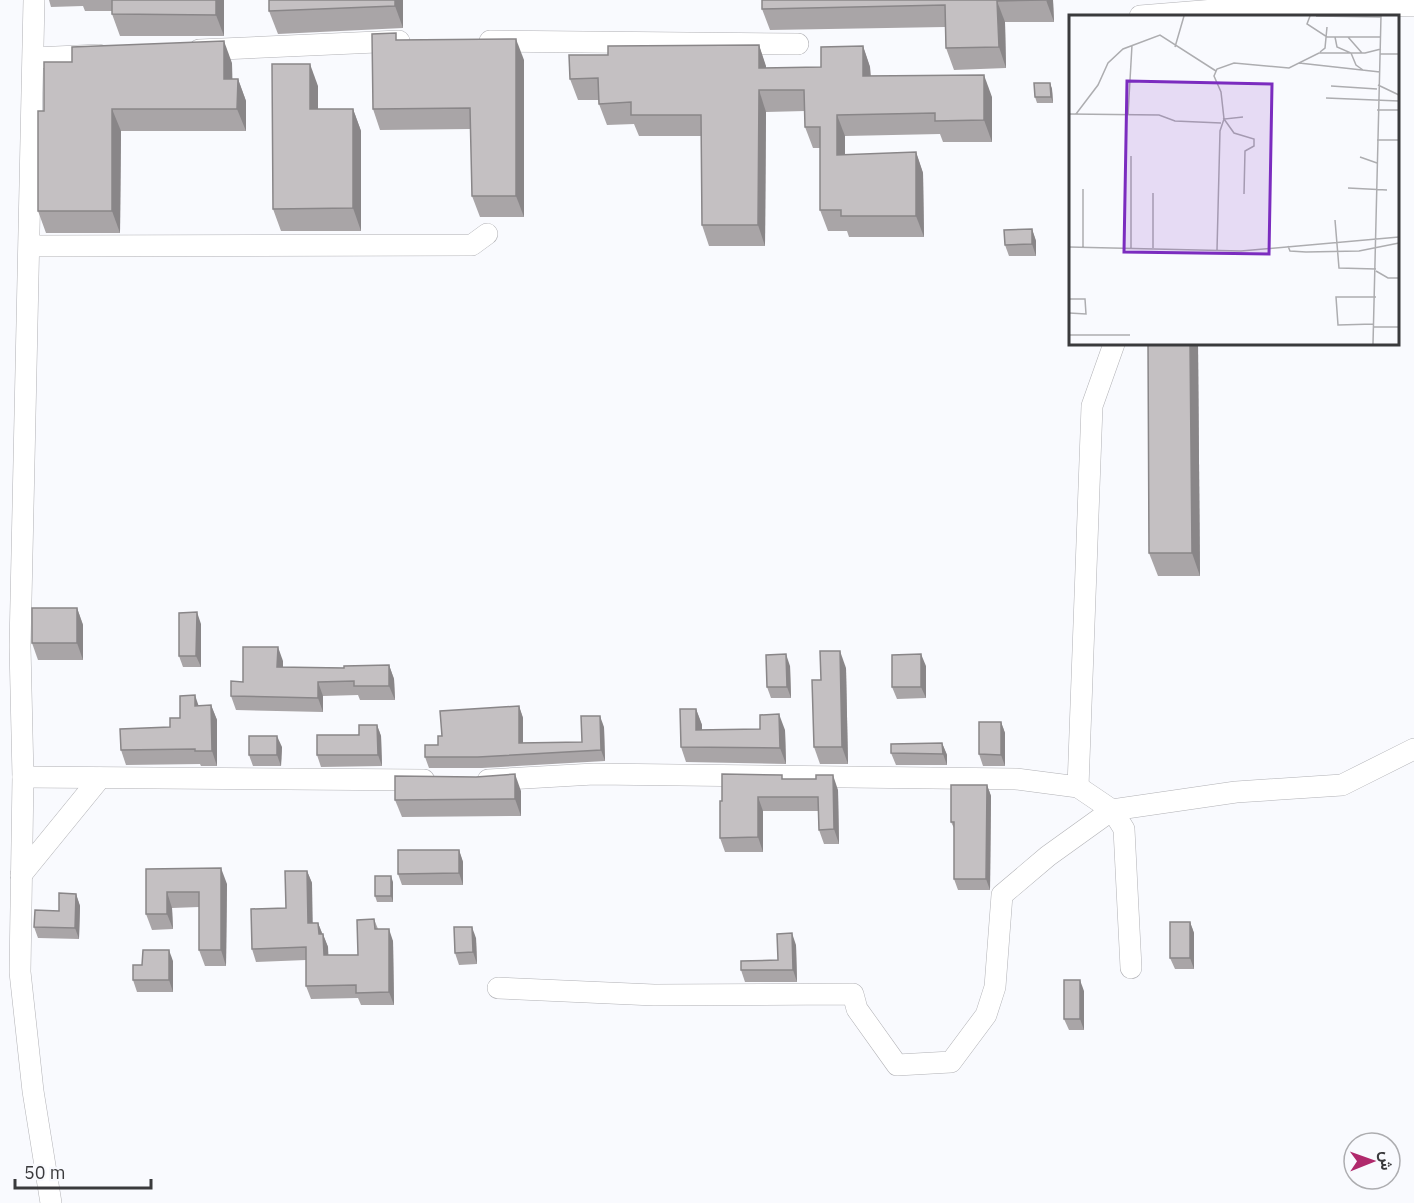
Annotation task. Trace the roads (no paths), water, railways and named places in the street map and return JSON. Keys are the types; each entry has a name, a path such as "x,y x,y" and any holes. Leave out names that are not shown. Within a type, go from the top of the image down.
{"street":[{"path":"34,0 21,646 23,777 20,972 33,1090 51,1203"},
{"path":"1135,0 1136,15"},
{"path":"1152,15 1288,4 1414,6"},
{"path":"176,51 423,40"},
{"path":"470,40 798,44"},
{"path":"34,58 117,54"},
{"path":"30,246 472,245 487,234"},
{"path":"1078,787 1092,406 1114,345"},
{"path":"498,988 654,995 853,994 857,1009 897,1065 951,1062 986,1015 995,987 1002,895 1048,856 1112,810 1236,792 1342,785 1414,749"},
{"path":"470,780 594,774 1016,779 1078,787 1112,810 1124,829 1131,968"},
{"path":"23,777 447,780"},
{"path":"21,875 100,778"}]}
